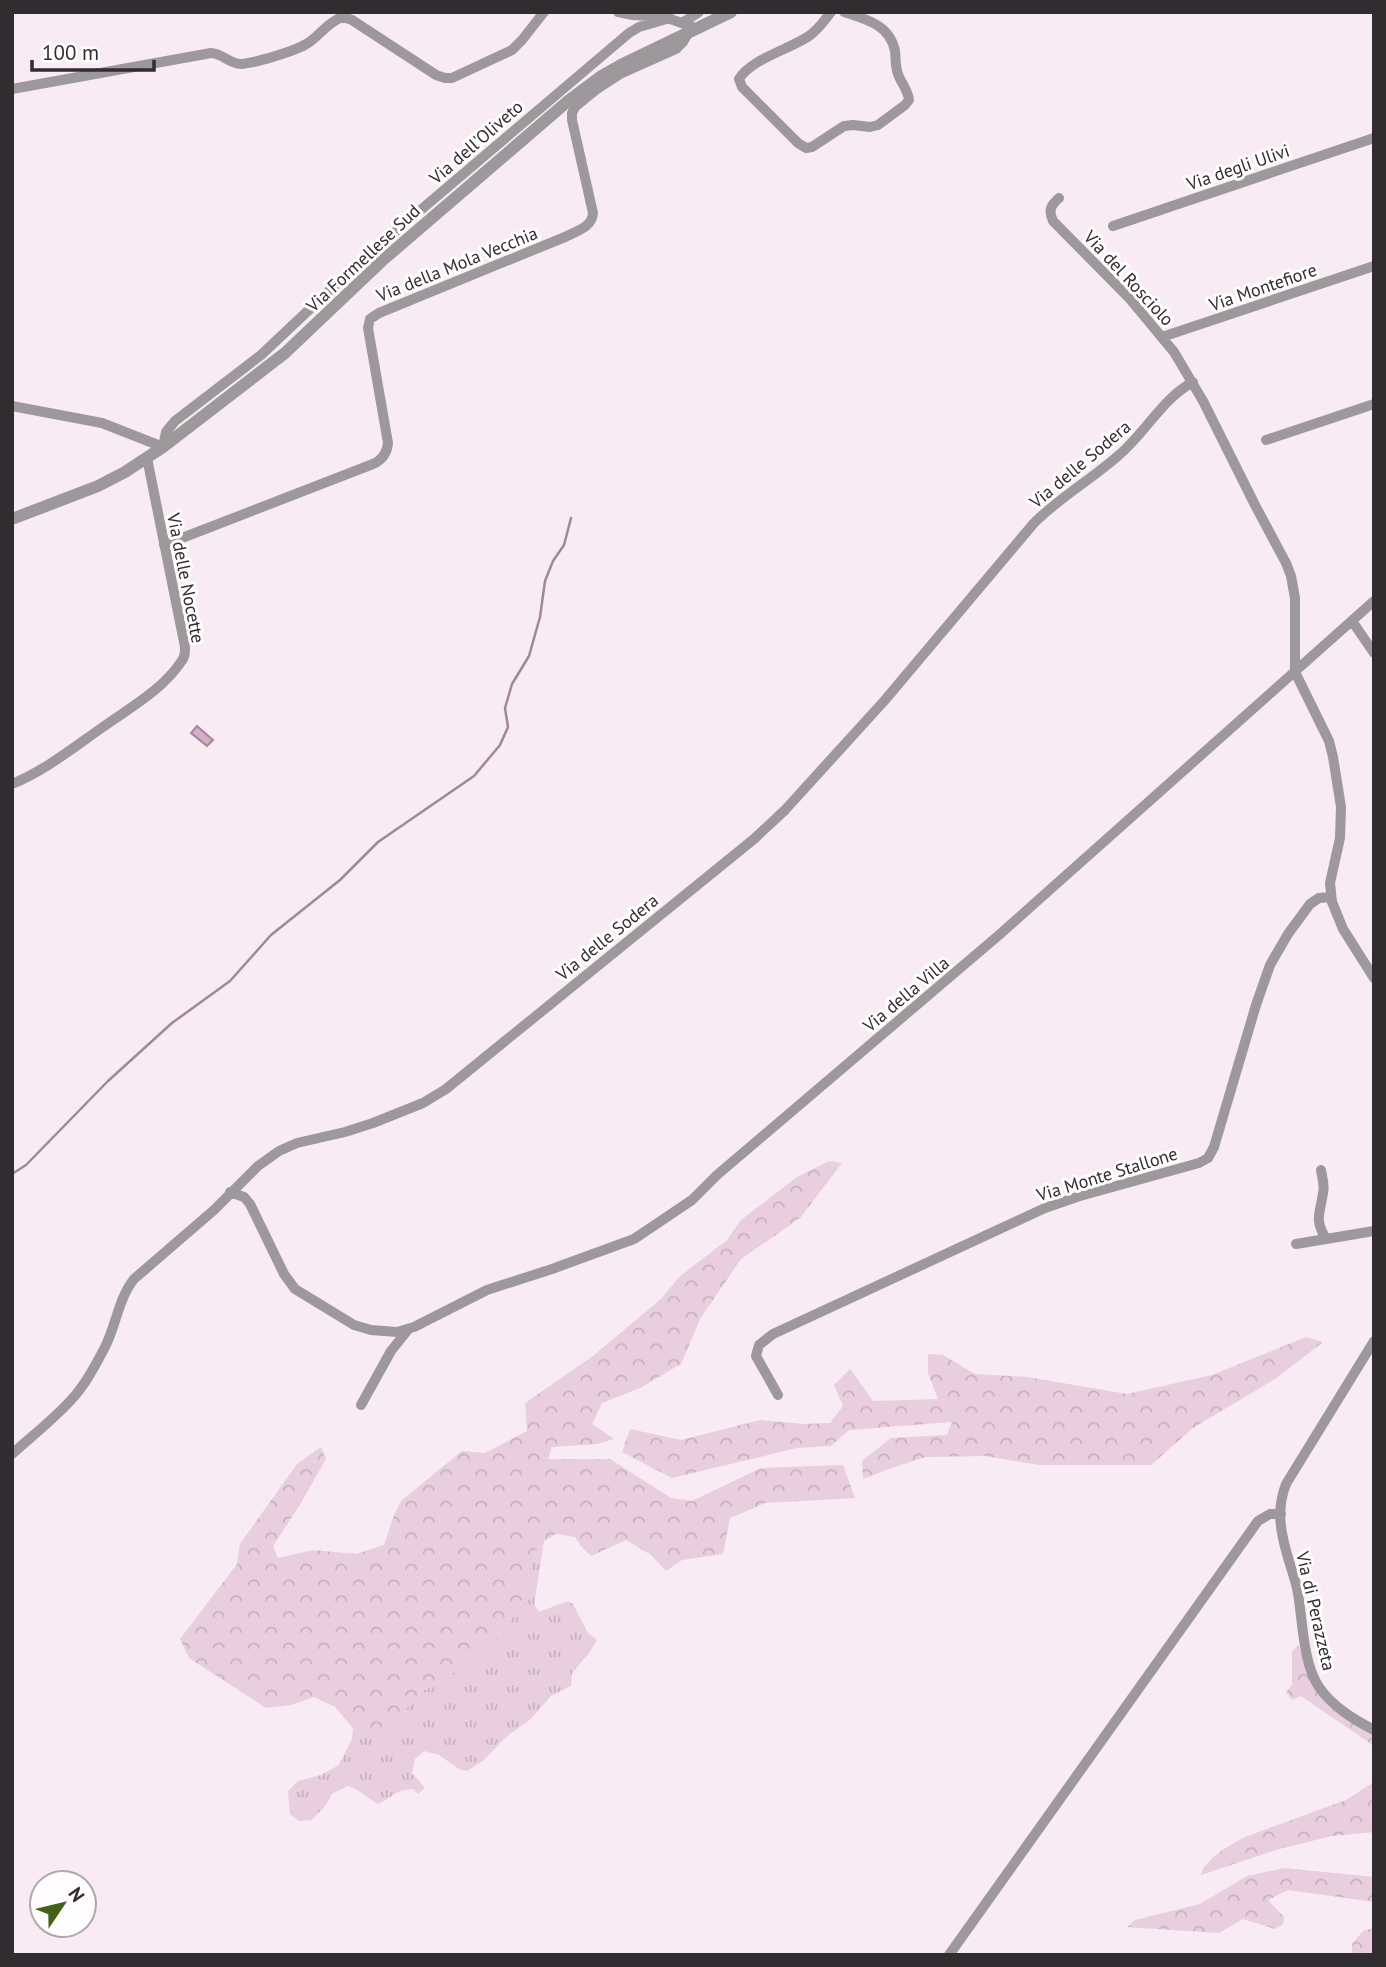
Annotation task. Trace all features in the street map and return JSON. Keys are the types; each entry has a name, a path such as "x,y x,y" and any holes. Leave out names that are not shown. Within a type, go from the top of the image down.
{"street":[{"path":"12,89 211,53 219,54 235,63 244,63 299,49 342,17 352,20 436,75 452,78 512,50 544,12"},
{"path":"618,12 633,16 670,18 690,28 699,12"},
{"name":"Via Formellese Sud","path":"12,519 98,486 163,447 285,353 379,264 568,101 616,67 690,28 731,12"},
{"path":"831,12 811,34 771,55 743,73 739,79 742,87 804,147 812,147 844,125 875,126 909,100 898,76 894,46 886,32 871,21 844,12"},
{"name":"Via dell'Oliveto","path":"163,447 166,432 175,421 261,355 363,259 547,100 633,30 670,18"},
{"name":"Via della Mola Vecchia","path":"164,545 382,459 388,443 368,328 370,319 565,237 589,224 593,214 572,120 573,109 614,77 679,47 690,28"},
{"name":"Via degli Ulivi","path":"1113,226 1374,138"},
{"name":"Via del Rosciolo","path":"1059,198 1051,208 1050,214 1054,222 1130,299 1162,337 1193,382 1280,550 1290,572 1295,598 1295,672"},
{"name":"Via Montefiore","path":"1162,337 1374,266"},
{"name":"Via delle Sodera","path":"12,1454 78,1392 104,1350 125,1294 134,1279 214,1210 258,1166 285,1147 364,1126 423,1103 446,1089 754,839 785,810 886,700 1034,523 1119,455 1176,393 1193,382"},
{"path":"1266,440 1374,404"},
{"path":"12,407 98,421 163,447"},
{"name":"Via delle Nocette","path":"12,784 44,768 141,702 160,686 183,659 185,647 147,458"},
{"name":"Via della Villa","path":"230,1192 244,1197 250,1204 282,1272 295,1289 361,1328 387,1333 407,1331 487,1290 644,1234 692,1200 737,1158 999,936 1374,601"},
{"path":"1352,621 1374,653"},
{"path":"1295,672 1324,728 1334,757 1342,820 1330,883 1331,897 1343,929 1374,978"},
{"name":"Via Monte Stallone","path":"778,1395 757,1356 758,1348 769,1336 1045,1208 1199,1163 1208,1158 1214,1147 1273,959 1312,902 1321,897 1331,897"},
{"path":"1321,1170 1324,1190 1318,1224 1326,1239"},
{"path":"1296,1244 1374,1231"},
{"name":"Via della Villa","path":"361,1405 391,1351 407,1331"},
{"path":"949,1955 1258,1521 1270,1514 1281,1514 1283,1494 1289,1479 1374,1341"},
{"name":"Via di Perazzeta","path":"1281,1514 1282,1533 1315,1678 1340,1709 1374,1730"}],"green space":[{"path":"829,1161 842,1163 800,1218 741,1259 700,1319 681,1364 640,1388 602,1403 592,1424 614,1439 597,1444 552,1447 548,1459 610,1459 671,1498 692,1501 761,1468 843,1465 855,1498 765,1503 730,1518 723,1554 682,1560 666,1571 651,1555 626,1540 591,1556 575,1537 556,1534 544,1541 535,1552 519,1609 481,1657 419,1693 384,1737 367,1738 353,1728 335,1707 314,1697 291,1705 266,1708 189,1658 180,1639 237,1564 240,1544 297,1464 321,1447 326,1459 273,1546 278,1558 313,1550 356,1554 384,1545 401,1501 462,1451 485,1453 527,1431 525,1403 593,1356 662,1298 679,1277 727,1240 741,1220 797,1177"},
{"path":"1306,1337 1323,1342 1275,1379 1193,1428 1151,1465 1039,1465 985,1456 926,1457 863,1479 862,1461 891,1438 947,1435 952,1422 849,1430 831,1446 797,1448 672,1478 622,1452 630,1429 681,1440 760,1420 804,1424 830,1423 843,1406 834,1385 850,1369 873,1401 938,1399 928,1373 928,1354 943,1355 975,1374 1027,1377 1127,1394 1212,1375"},
{"path":"544,1541 534,1604 539,1612 568,1601 573,1604 588,1633 597,1640 572,1673 571,1686 551,1696 531,1719 507,1736 484,1760 467,1771 459,1769 439,1755 424,1751 415,1759 412,1773 425,1788 418,1794 413,1789 398,1792 378,1804 348,1786 332,1794 312,1820 299,1821 290,1814 288,1791 298,1781 321,1775 339,1765 352,1739 353,1728 367,1738 384,1737 419,1693 481,1657 519,1609 535,1552"},
{"path":"1298,1645 1310,1678 1374,1734 1374,1746 1301,1696 1292,1700 1286,1692 1292,1685 1292,1652"},
{"path":"1374,1782 1374,1832 1332,1836 1279,1849 1201,1875 1213,1858 1245,1837 1346,1800"},
{"path":"1284,1868 1374,1877 1374,1902 1288,1890 1268,1900 1284,1917 1283,1924 1275,1929 1243,1919 1219,1933 1127,1927 1135,1920 1200,1904 1247,1876"},
{"path":"1374,1928 1374,1955 1352,1955 1352,1944 1363,1931"}],"shaded area":[{"path":"197,726 213,740 207,746 191,733"}],"waterway":[{"path":"12,1174 26,1165 108,1081 172,1023 230,981 271,935 340,880 378,842 474,776 500,745 508,727 505,708 512,684 529,656 540,617 545,581 553,561 564,545 571,518"}]}
